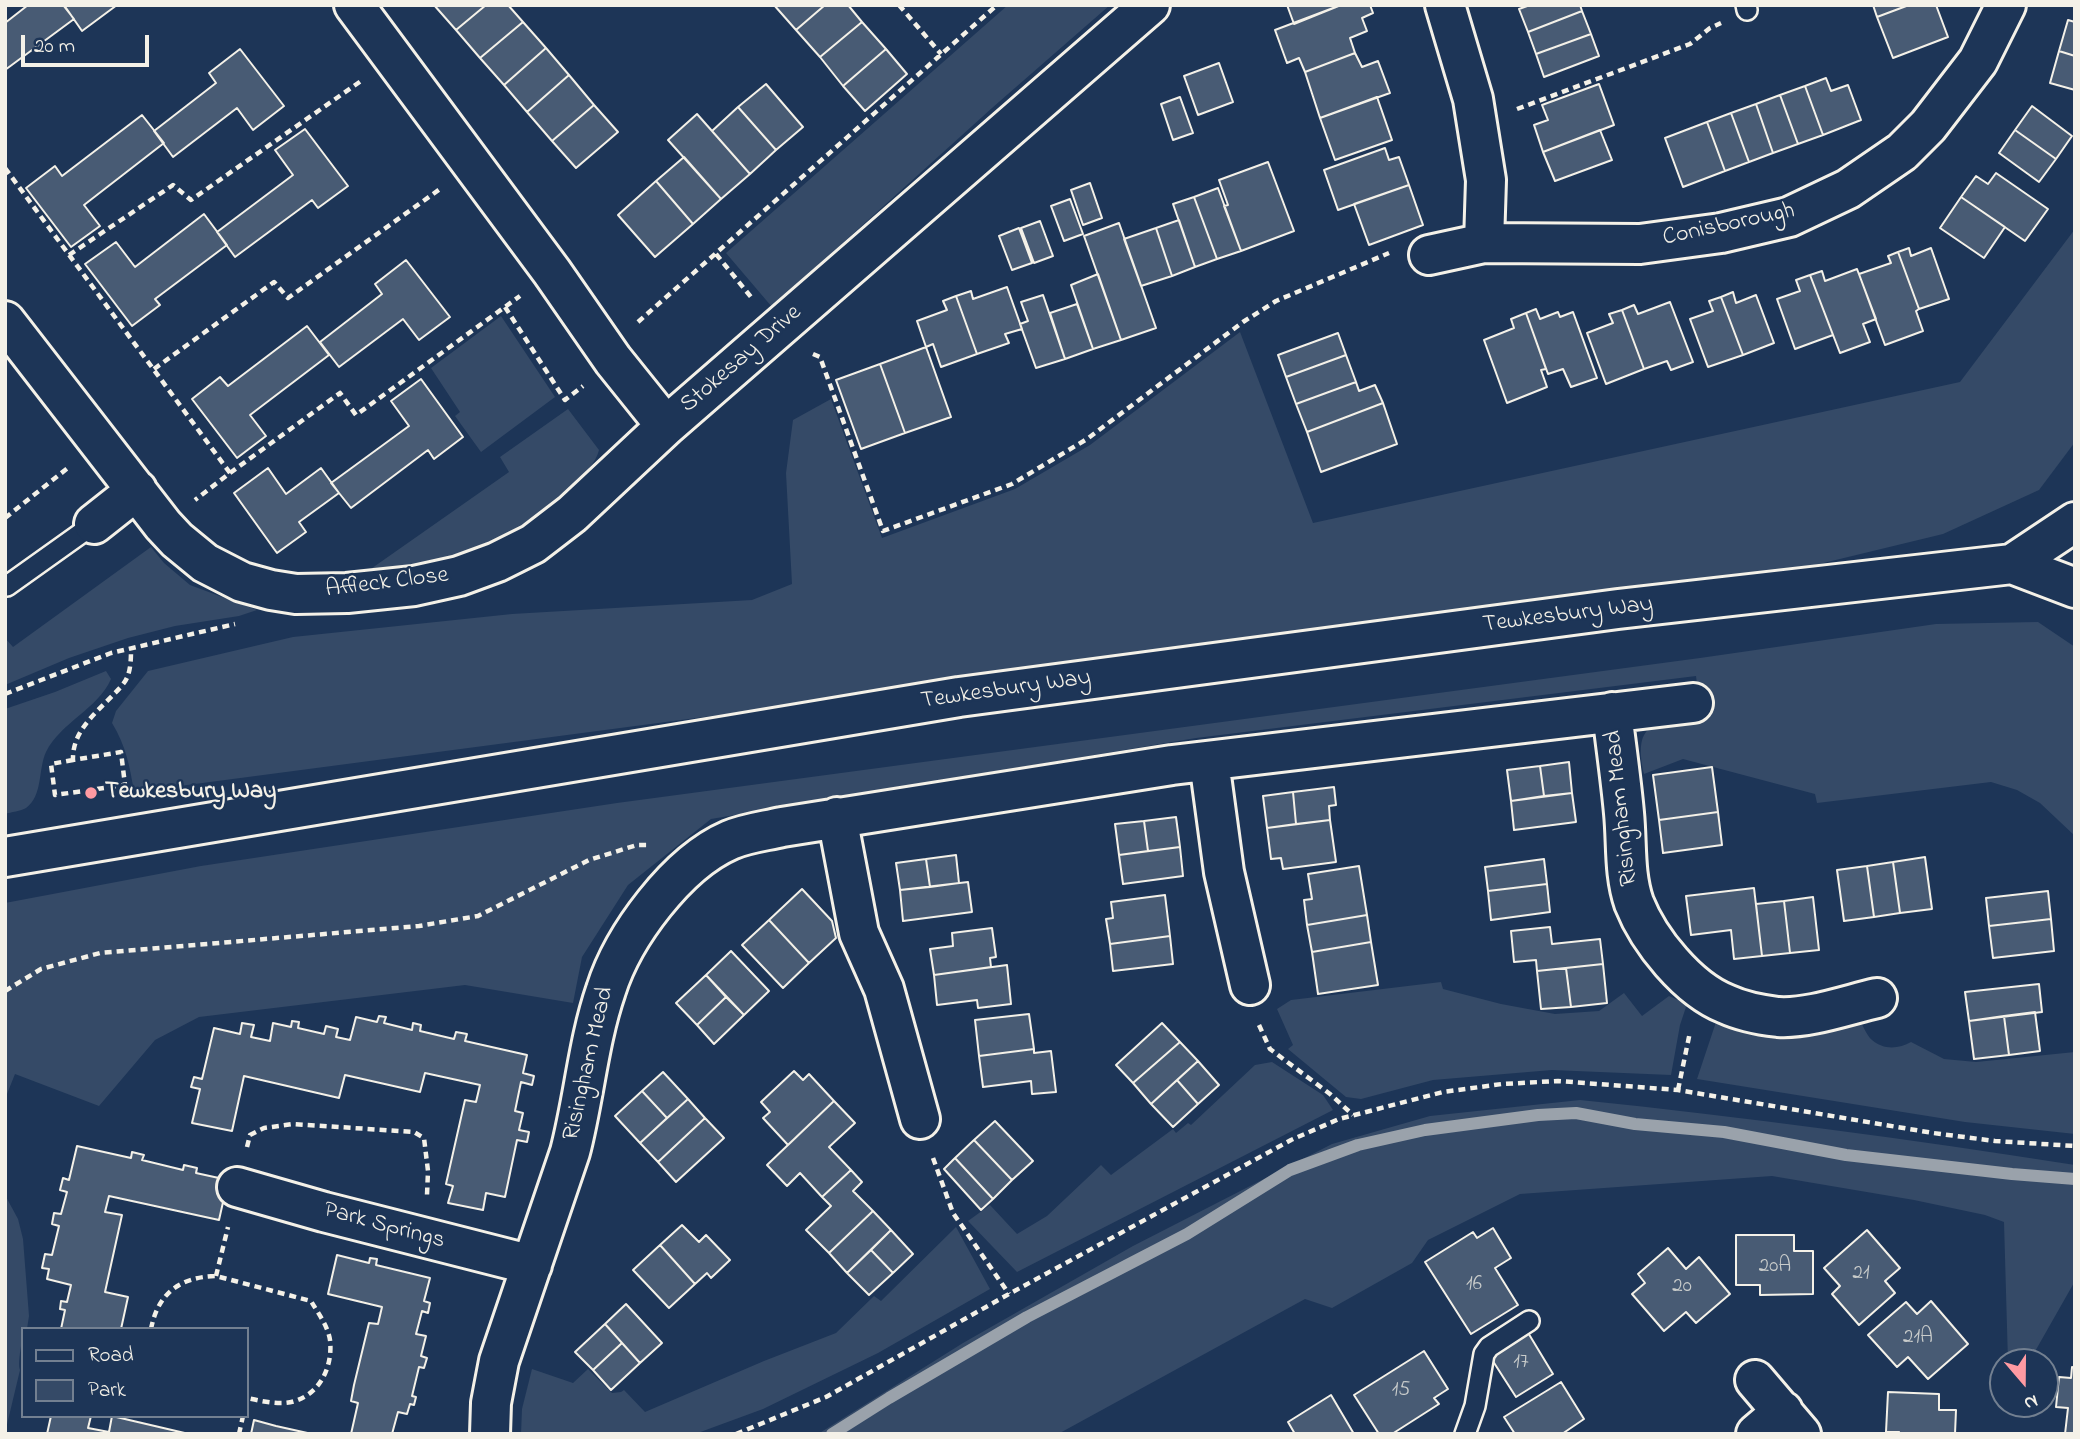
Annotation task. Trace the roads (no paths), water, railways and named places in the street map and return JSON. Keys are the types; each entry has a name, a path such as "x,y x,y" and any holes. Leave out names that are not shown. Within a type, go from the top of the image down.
{"street":[{"name":"Stokesay Drive","path":"354,5 552,272 613,360 666,426 1150,5"},
{"path":"1445,5 1473,99 1486,180 1484,243"},
{"name":"Conisborough","path":"1429,256 1484,243 1640,244 1721,233 1789,217 1848,189 1902,152 1919,135 1978,61 2006,5"},
{"name":"Affleck Close","path":"5,321 177,540 205,563 242,582 296,594 347,593 414,586 459,576 496,562 533,544 572,514 666,426"},
{"path":"94,524 137,490"},
{"name":"Tewkesbury Way","path":"5,857 959,696 1618,609 2012,564 2075,522"},
{"name":"Tewkesbury Way","path":"2012,564 2075,589"},
{"name":"Risingham Mead","path":"490,1434 491,1403 499,1361 570,1152 602,1004 612,973 639,924 656,902 712,849 731,839 753,833 837,817 1111,774 1693,703"},
{"name":"Risingham Mead","path":"1612,712 1624,813 1626,860 1635,904 1663,953 1696,985 1725,1004 1749,1012 1780,1017 1807,1015 1877,998"},
{"path":"1209,761 1224,872 1250,985"},
{"path":"837,817 859,933 884,989 920,1119"},
{"name":"Park Springs","path":"237,1187 532,1265"},
{"path":"1755,1380 1780,1426"}],"lane":[{"path":"7,586 94,524"},
{"path":"1465,1434 1475,1406 1484,1354 1489,1347 1529,1321"}],"waterway":[{"path":"832,1434 1027,1317 1187,1234 1290,1170 1358,1145 1425,1130 1538,1115 1576,1113 1635,1124 1724,1132 1846,1155 2075,1179"}],"place":[{"name":"Tewkesbury Way","path":"91,793"}]}
